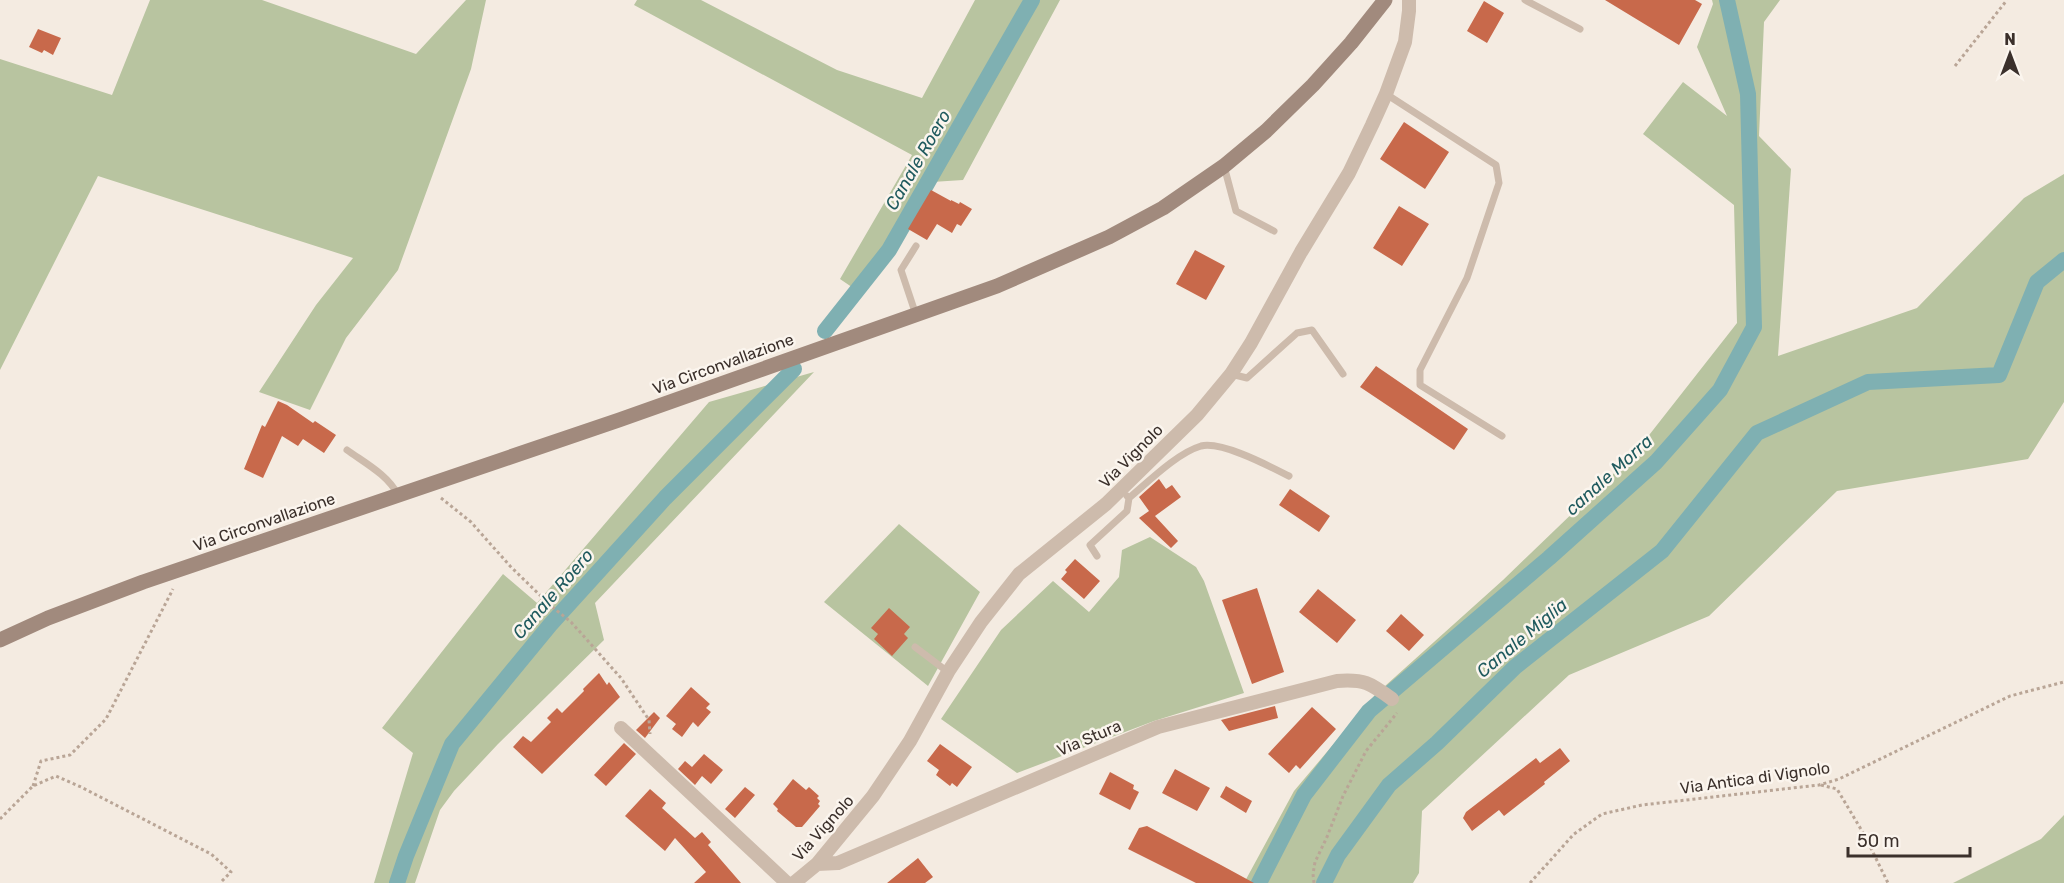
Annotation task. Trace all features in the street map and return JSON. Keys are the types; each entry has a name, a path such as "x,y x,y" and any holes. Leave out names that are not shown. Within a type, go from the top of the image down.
{"main road":[{"name":"Via Circonvallazione","path":"0,640 48,618 183,569 630,416 997,286 1109,237 1163,208 1224,166 1266,131 1313,85 1351,43 1385,0"}],"street":[{"name":"Via Vignolo","path":"794,883 817,864 879,787 910,741 948,672 981,622 1019,574 1106,504 1125,494 1231,374 1349,173 1386,94 1406,42 1409,0"},
{"name":"Via Stura","path":"817,864 838,863 1158,727 1337,681 1357,679 1371,684 1387,695"},
{"name":"Via Vignolo","path":"621,728 787,883"}],"lane":[{"path":"1525,0 1580,29"},
{"path":"1386,94 1496,165 1499,183 1467,278 1420,370 1420,385 1502,436"},
{"path":"1224,166 1236,211 1274,231"},
{"path":"916,246 901,270 916,315"},
{"path":"1231,374 1247,378 1297,333 1312,330 1343,374"},
{"path":"1097,556 1090,545 1127,511 1125,494 1182,456 1202,446 1217,447 1258,460 1288,476"},
{"path":"347,450 384,476 398,495"},
{"path":"915,646 948,672"}],"path":[{"path":"1955,66 2007,0"},
{"path":"425,485 471,522 510,566 571,622 621,678 649,720 652,757"},
{"path":"33,786 41,761 70,755 106,719 183,569"},
{"name":"Via Antica di Vignolo","path":"1530,883 1574,834 1602,814 1642,805 1819,785 1839,779 2010,696 2064,682"},
{"path":"1314,883 1315,862 1343,796 1366,751 1397,713 1387,695"},
{"path":"0,819 33,786 56,776 211,854 231,872 220,883"},
{"path":"1819,785 1837,789 1865,836 1888,883"}],"green space":[{"path":"150,0 262,0 416,54 466,0 486,0 471,69 398,270 346,338 310,410 259,392 316,305 353,258 98,176 0,370 0,59 112,95"},
{"path":"637,0 701,0 837,70 922,98 975,0 1060,0 963,180 932,182 900,236 895,251 862,294 840,279 912,155 634,5"},
{"path":"1712,0 1780,0 1764,22 1759,136 1791,169 1778,356 1917,308 2024,198 2064,174 2064,402 2028,459 1837,491 1709,616 1569,675 1422,811 1419,873 1413,883 1244,883 1294,791 1375,695 1503,580 1635,453 1737,323 1734,205 1643,134 1683,82 1727,116 1697,47 1713,4"},
{"path":"814,372 595,603 604,640 498,744 454,791 440,810 415,883 374,883 413,753 382,728 503,574 537,603 709,402"},
{"path":"899,524 980,592 928,686 824,602"},
{"path":"1150,537 1196,567 1204,581 1244,693 1154,721 1017,773 941,719 1001,630 1053,581 1089,612 1119,577 1122,550"},
{"path":"2064,815 2064,883 1953,883 2041,839"}],"building":[{"path":"1605,0 1695,0 1702,4 1679,45"},
{"path":"1484,1 1504,13 1487,43 1467,31"},
{"path":"38,29 61,38 53,55 44,50 42,53 29,47"},
{"path":"1404,122 1449,152 1425,189 1380,159"},
{"path":"931,190 972,209 961,226 957,224 952,233 937,224 927,240 908,229"},
{"path":"1399,206 1429,224 1402,266 1373,248"},
{"path":"1195,250 1225,266 1206,300 1176,284"},
{"path":"1376,366 1468,429 1454,450 1360,387"},
{"path":"278,401 336,435 324,453 303,439 298,446 282,436 263,478 244,469 262,425 265,427"},
{"path":"1159,479 1166,489 1172,485 1181,497 1155,516 1178,541 1171,548 1139,518 1149,511 1139,497"},
{"path":"1290,489 1330,516 1319,532 1279,505"},
{"path":"1075,559 1100,581 1084,599 1061,579 1067,572 1065,570"},
{"path":"1257,588 1284,672 1252,684 1222,600"},
{"path":"1318,589 1356,620 1337,643 1299,612"},
{"path":"889,608 910,627 904,634 908,638 892,656 874,639 878,634 871,628"},
{"path":"1401,614 1424,635 1409,651 1386,631"},
{"path":"599,673 607,685 609,682 620,697 542,774 513,747 523,736 531,742 551,722 547,718 557,708 562,713"},
{"path":"691,687 710,704 706,708 711,712 698,727 693,722 682,737 672,729 676,724 666,716"},
{"path":"1275,706 1278,718 1229,731 1221,720"},
{"path":"1312,707 1336,729 1300,769 1296,765 1289,773 1268,754"},
{"path":"654,712 660,718 645,738 636,730"},
{"path":"624,743 636,754 606,786 594,775"},
{"path":"940,744 972,767 957,787 952,783 950,786 936,775 939,770 927,761"},
{"path":"1560,748 1570,761 1504,816 1499,810 1472,831 1463,818 1466,812 1536,758 1540,763"},
{"path":"704,754 723,770 711,784 702,776 695,785 678,769 685,761 692,767"},
{"path":"1175,769 1210,788 1197,811 1162,793"},
{"path":"1110,772 1134,785 1133,789 1139,792 1130,810 1099,794"},
{"path":"793,779 806,790 809,787 819,796 817,798 820,801 818,804 820,806 802,827 796,827 777,811 778,809 773,804"},
{"path":"1226,786 1252,801 1246,813 1220,797"},
{"path":"745,787 755,795 735,818 725,809"},
{"path":"650,789 666,803 662,808 695,838 702,832 711,842 708,845 741,883 694,883 706,872 675,838 665,851 625,816"},
{"path":"1147,826 1254,883 1196,883 1128,849 1139,828"},
{"path":"918,858 933,877 925,883 887,883"}],"waterway":[{"name":"Canale Roero","path":"825,331 889,250 1032,0"},
{"name":"canale Morra","path":"1259,883 1304,795 1369,711 1549,558 1656,462 1720,390 1754,327 1748,94 1727,0"},
{"name":"Canale Miglia","path":"1324,883 1338,855 1389,785 1437,743 1515,667 1662,551 1757,433 1868,382 1999,375 2037,282 2064,260"},
{"name":"Canale Roero","path":"397,883 452,744 550,625 665,498 794,369"}]}
